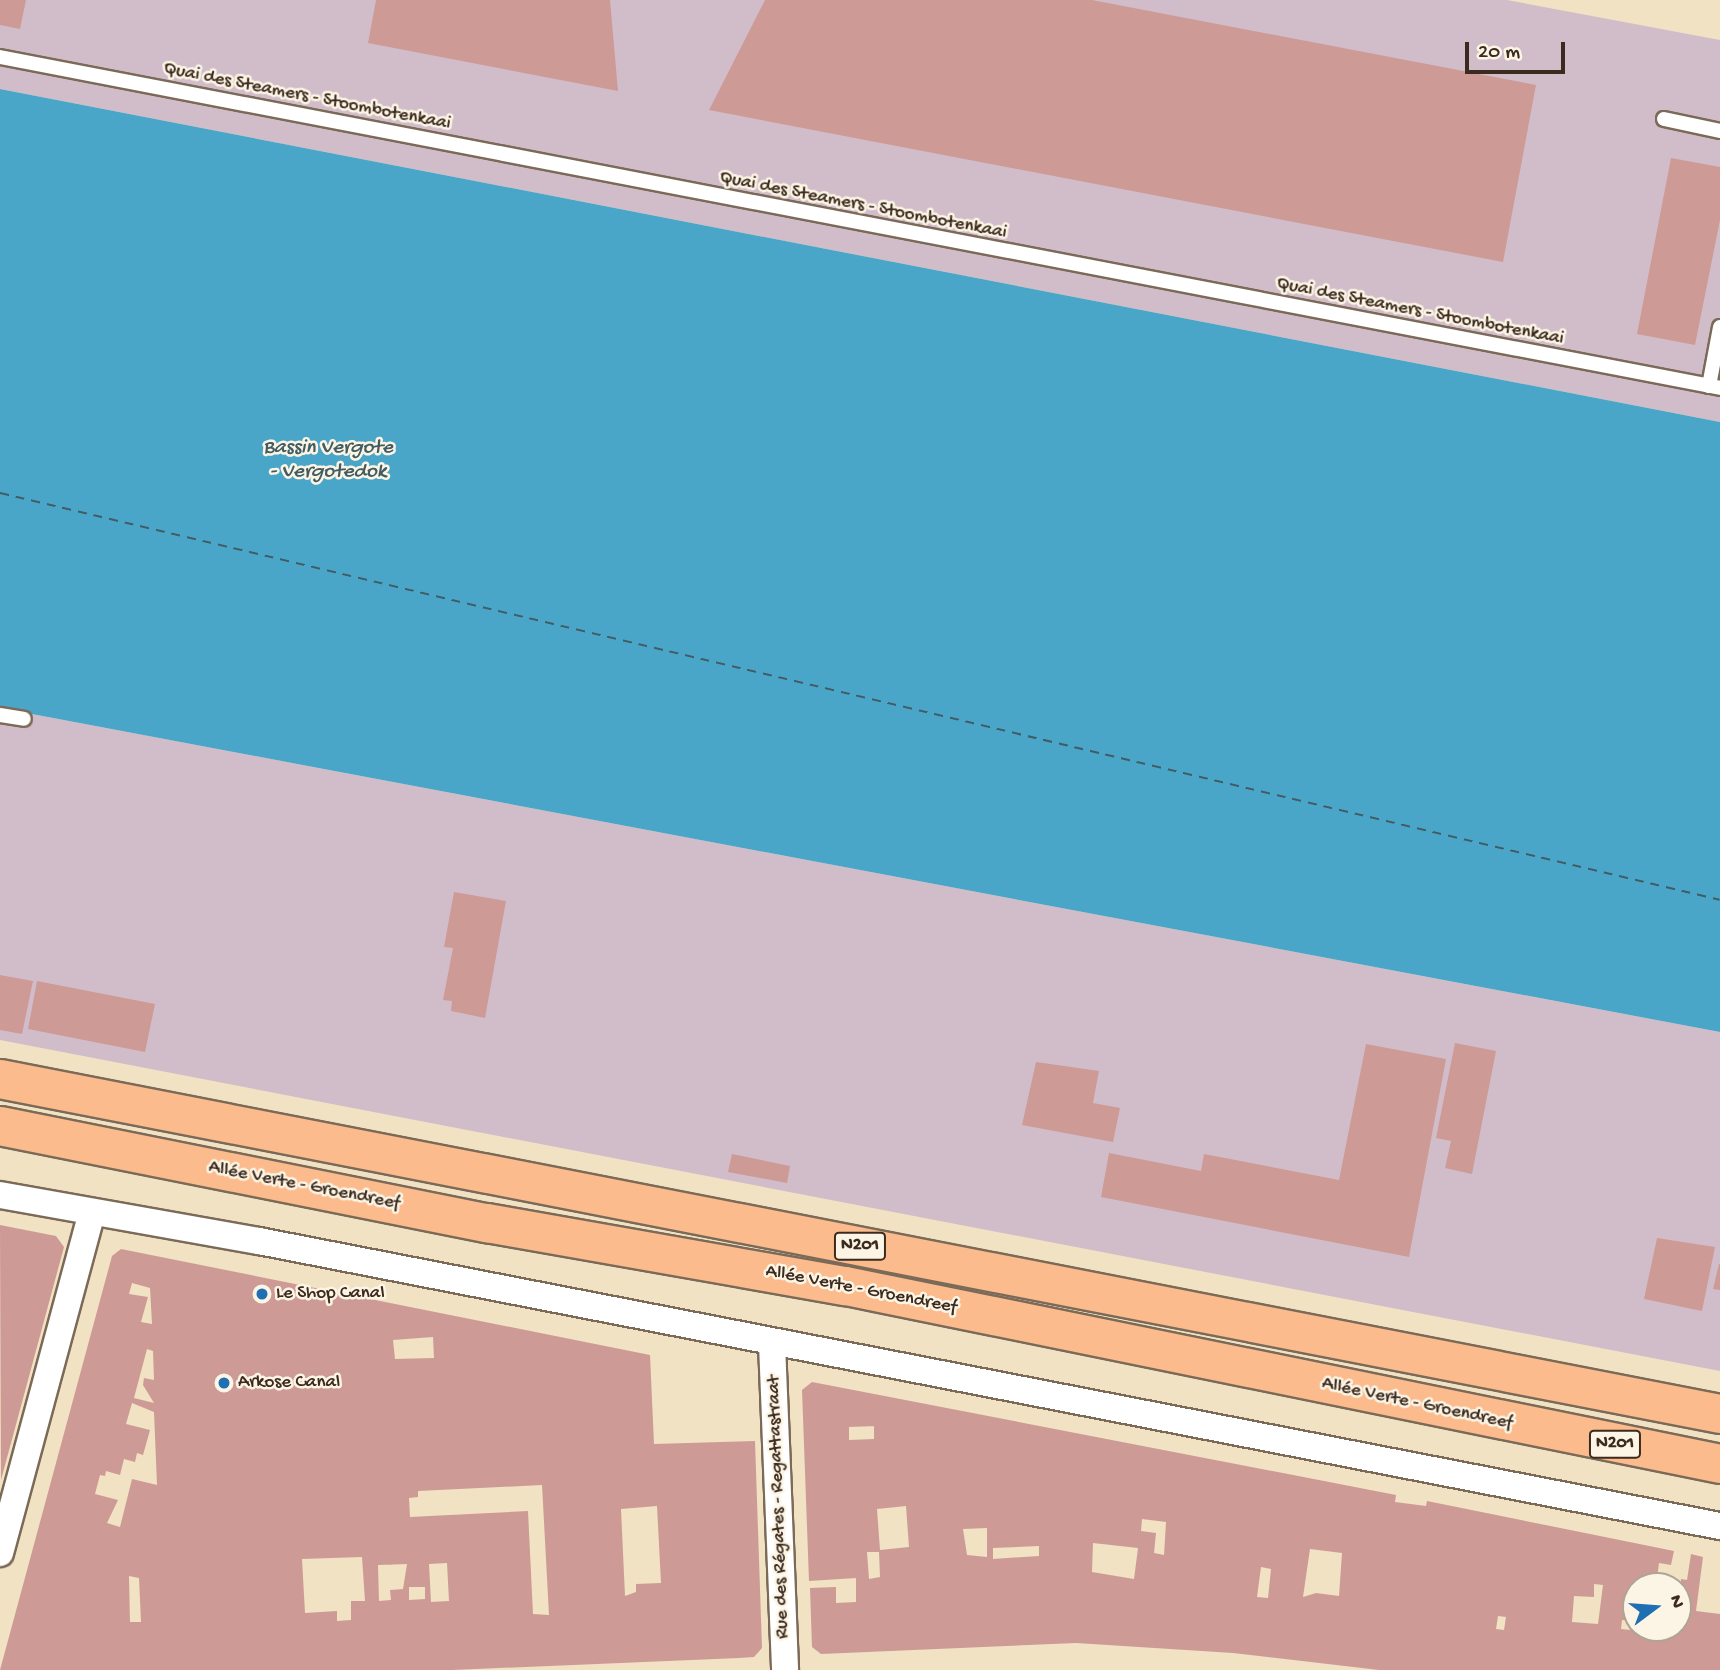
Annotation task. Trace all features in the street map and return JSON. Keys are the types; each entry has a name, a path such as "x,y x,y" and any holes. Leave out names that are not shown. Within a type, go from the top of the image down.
{"main road":[{"name":"N201","path":"0,1079 1720,1414"},
{"name":"Allée Verte - Groendreef","path":"0,1126 486,1223 846,1286 1720,1464"}],"street":[{"path":"0,1195 259,1241 772,1344 1720,1527"},
{"path":"0,1553 92,1213"},
{"name":"Rue des Régates - Regattastraat","path":"772,1344 785,1670"}],"lane":[{"name":"Quai des Steamers - Stoombotenkaai","path":"0,57 1715,386"},
{"path":"1664,119 1720,131"},
{"path":"1715,386 1720,327"},
{"path":"0,715 24,719"}],"shaded area":[{"path":"0,0 1507,0 1720,40 1720,422 0,89"},
{"path":"0,708 1720,1032 1720,1371 0,1040"}],"water":[{"name":"Bassin Vergote - Vergotedok","path":"0,89 1720,422 1720,1032 0,708"}],"building":[{"path":"0,0 26,0 20,29 0,25"},
{"path":"376,0 610,0 618,91 368,43"},
{"path":"765,0 1092,0 1536,85 1503,262 709,110"},
{"path":"1671,158 1720,167 1720,220 1695,345 1637,334"},
{"path":"454,892 506,901 485,1018 451,1011 452,1001 443,1000 453,948 444,947"},
{"path":"0,975 33,981 22,1034 0,1030"},
{"path":"37,981 155,1004 145,1052 28,1029"},
{"path":"1455,1043 1496,1051 1472,1174 1445,1168 1451,1141 1436,1138"},
{"path":"1366,1044 1446,1059 1409,1257 1101,1197 1109,1153 1201,1171 1204,1154 1339,1180"},
{"path":"1036,1062 1099,1071 1093,1103 1120,1108 1113,1142 1022,1125"},
{"path":"732,1154 790,1166 787,1183 728,1172"},
{"path":"0,1225 56,1236 64,1247 1,1480"},
{"path":"1657,1238 1715,1247 1702,1311 1644,1299"},
{"path":"121,1249 650,1355 654,1444 755,1441 762,1648 754,1657 452,1670 0,1670 112,1256","holes":["132,1283 150,1288 152,1324 141,1322 148,1297 129,1294","433,1337 434,1358 395,1359 393,1340","147,1349 153,1351 154,1380 144,1378 143,1385 154,1403 134,1398","132,1403 154,1412 157,1485 132,1479 120,1527 107,1523 118,1500 95,1494 100,1475 105,1476 106,1471 120,1475 124,1459 135,1462 137,1453 143,1455 150,1430 126,1424","542,1485 549,1615 533,1614 528,1511 410,1517 409,1498 418,1497 418,1491","657,1506 661,1583 636,1584 636,1592 625,1596 621,1509","362,1557 365,1601 351,1601 351,1620 337,1621 337,1611 305,1613 302,1559","447,1563 449,1601 431,1602 429,1564","407,1564 403,1589 390,1590 391,1600 379,1601 378,1565","129,1576 139,1578 141,1622 130,1622","409,1587 425,1587 425,1599 409,1600"]},
{"path":"1720,1264 1720,1290 1713,1289"},
{"path":"812,1382 1396,1495 1395,1502 1426,1506 1427,1501 1674,1551 1671,1565 1659,1563 1658,1572 1622,1572 1622,1642 1692,1642 1692,1572 1688,1572 1691,1554 1703,1557 1696,1611 1720,1614 1720,1670 1379,1670 1233,1653 1076,1643 821,1654 812,1647 810,1588 836,1587 836,1603 856,1602 856,1578 809,1581 802,1390","holes":["874,1426 874,1439 849,1440 849,1427","906,1506 909,1547 880,1550 877,1509","1142,1519 1166,1522 1164,1555 1154,1553 1156,1533 1141,1531","987,1528 987,1557 967,1555 963,1529","1093,1543 1138,1548 1134,1579 1092,1572","1039,1546 1039,1556 993,1559 993,1548","1310,1549 1342,1553 1339,1596 1316,1593 1303,1597","867,1552 879,1552 880,1577 869,1579","1261,1567 1271,1569 1268,1598 1257,1597","1594,1584 1603,1585 1598,1624 1572,1622 1574,1596 1594,1597","1498,1616 1506,1617 1504,1630 1496,1629"]}],"ferry route":[{"path":"0,493 1720,900"}],"place":[{"name":"Le Shop Canal","path":"262,1294"},
{"name":"Arkose Canal","path":"224,1383"}]}
